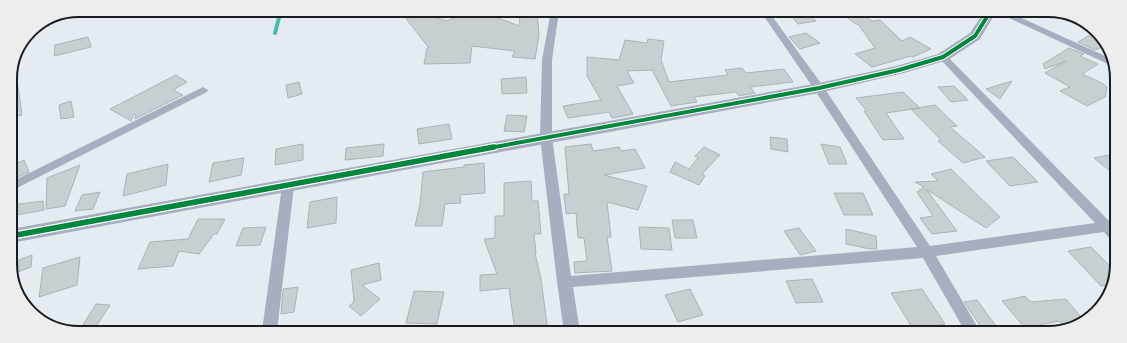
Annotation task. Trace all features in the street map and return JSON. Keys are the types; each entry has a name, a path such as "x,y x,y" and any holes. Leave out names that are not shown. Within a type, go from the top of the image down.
{"street":[{"path":"554,17 547,60 546,137 564,282 571,326"},
{"path":"769,17 819,88 927,252 970,326"},
{"path":"17,235 819,88 899,70 943,57 976,36 987,17"},
{"path":"1011,17 1107,60"},
{"path":"943,57 1110,227"},
{"path":"17,184 203,90"},
{"path":"270,326 288,186"},
{"path":"564,282 927,252 1110,229"}],"building":[{"path":"405,17 435,17 447,21 455,17 495,17 520,26 519,17 538,17 539,35 535,59 512,57 515,51 472,46 470,63 424,64 427,48 429,48"},
{"path":"792,17 812,17 816,21 798,24"},
{"path":"846,17 867,17 872,21 880,20 902,41 910,37 931,49 913,57 911,56 872,67 855,54 875,48 858,24"},
{"path":"806,33 820,43 800,49 789,37"},
{"path":"1090,35 1095,38 1102,47 1095,50 1078,42"},
{"path":"88,37 91,47 54,56 55,45"},
{"path":"648,39 664,41 661,60 669,82 728,75 725,70 742,68 746,73 784,69 793,82 750,87 755,93 739,96 736,92 694,97 697,102 671,106 652,70 627,71 634,83 617,86 633,114 612,118 609,112 568,118 563,106 601,100 587,76 587,57 619,60 625,40 647,43"},
{"path":"1069,48 1084,54 1080,56 1098,64 1082,74 1100,82 1107,87 1105,97 1087,106 1060,91 1070,87 1045,73 1066,61 1045,69 1043,64"},
{"path":"176,75 187,82 173,90 183,95 135,119 136,115 134,114 131,121 110,109"},
{"path":"526,77 527,93 502,94 501,79"},
{"path":"17,80 22,115 17,116"},
{"path":"1012,81 1000,99 986,89"},
{"path":"299,82 302,94 288,98 286,85"},
{"path":"954,86 968,100 951,102 938,87"},
{"path":"903,92 920,108 886,113 904,139 883,140 864,111 867,111 856,98"},
{"path":"71,101 74,117 61,119 59,105"},
{"path":"935,105 957,126 950,127 985,157 963,163 938,141 941,140 911,109"},
{"path":"507,115 527,116 524,132 504,131"},
{"path":"449,124 452,139 419,144 417,129"},
{"path":"770,137 787,139 788,152 771,149"},
{"path":"303,144 303,160 275,165 276,149"},
{"path":"384,144 383,156 345,160 346,148"},
{"path":"591,144 593,151 619,147 621,151 635,149 645,168 604,175 647,186 638,210 607,202 611,237 607,237 612,271 575,273 574,262 587,261 584,238 578,238 576,213 566,214 564,194 569,194 565,147"},
{"path":"821,144 840,147 847,164 829,164"},
{"path":"704,147 720,155 702,174 705,176 699,185 670,172 675,162 689,169 698,158 695,156"},
{"path":"1109,155 1110,171 1094,158"},
{"path":"1013,157 1038,182 1010,186 986,161"},
{"path":"244,158 241,175 209,182 213,163"},
{"path":"24,160 29,172 17,177 17,163"},
{"path":"484,163 485,193 460,195 461,203 445,204 442,226 415,226 420,204 423,172"},
{"path":"168,164 166,185 123,196 127,174"},
{"path":"80,165 65,206 46,209 47,178"},
{"path":"951,169 1000,217 986,228 926,189 957,231 932,234 920,218 933,216 917,192 924,187 915,182 938,181 931,174"},
{"path":"531,181 532,201 538,201 541,234 534,234 535,253 541,279 547,326 514,326 509,288 480,291 480,275 497,274 484,239 495,238 495,216 504,216 504,183"},
{"path":"100,192 93,209 75,211 82,195"},
{"path":"834,193 863,193 873,215 844,215"},
{"path":"337,197 336,223 307,228 310,202"},
{"path":"43,201 44,210 17,215 17,204"},
{"path":"198,219 225,219 217,234 214,234 199,254 179,251 173,266 138,269 150,242 188,239"},
{"path":"672,220 693,220 697,238 675,238"},
{"path":"266,227 260,245 236,246 243,228"},
{"path":"639,227 669,228 672,250 641,249"},
{"path":"799,228 816,251 800,255 784,231"},
{"path":"846,229 876,236 877,249 846,244"},
{"path":"1091,247 1110,266 1106,285 1101,286 1068,251"},
{"path":"32,255 31,267 18,272 19,260"},
{"path":"80,257 77,285 39,297 43,268"},
{"path":"379,263 381,280 362,285 380,299 361,316 349,306 354,302 351,270"},
{"path":"812,279 823,302 796,303 786,281"},
{"path":"298,287 294,312 281,314 283,289"},
{"path":"690,289 703,315 678,322 665,295"},
{"path":"922,289 945,324 932,326 911,326 891,293"},
{"path":"414,291 444,292 437,324 406,323"},
{"path":"1025,296 1031,302 1066,299 1081,317 1062,324 1059,321 1035,326 1023,326 1002,301"},
{"path":"977,300 996,326 980,326 964,302"},
{"path":"96,304 110,305 96,326 82,326"}],"waterway":[{"path":"275,33 279,17"}],"cycle path":[{"path":"17,235 819,88 899,70 943,57 975,36 987,17"}]}
